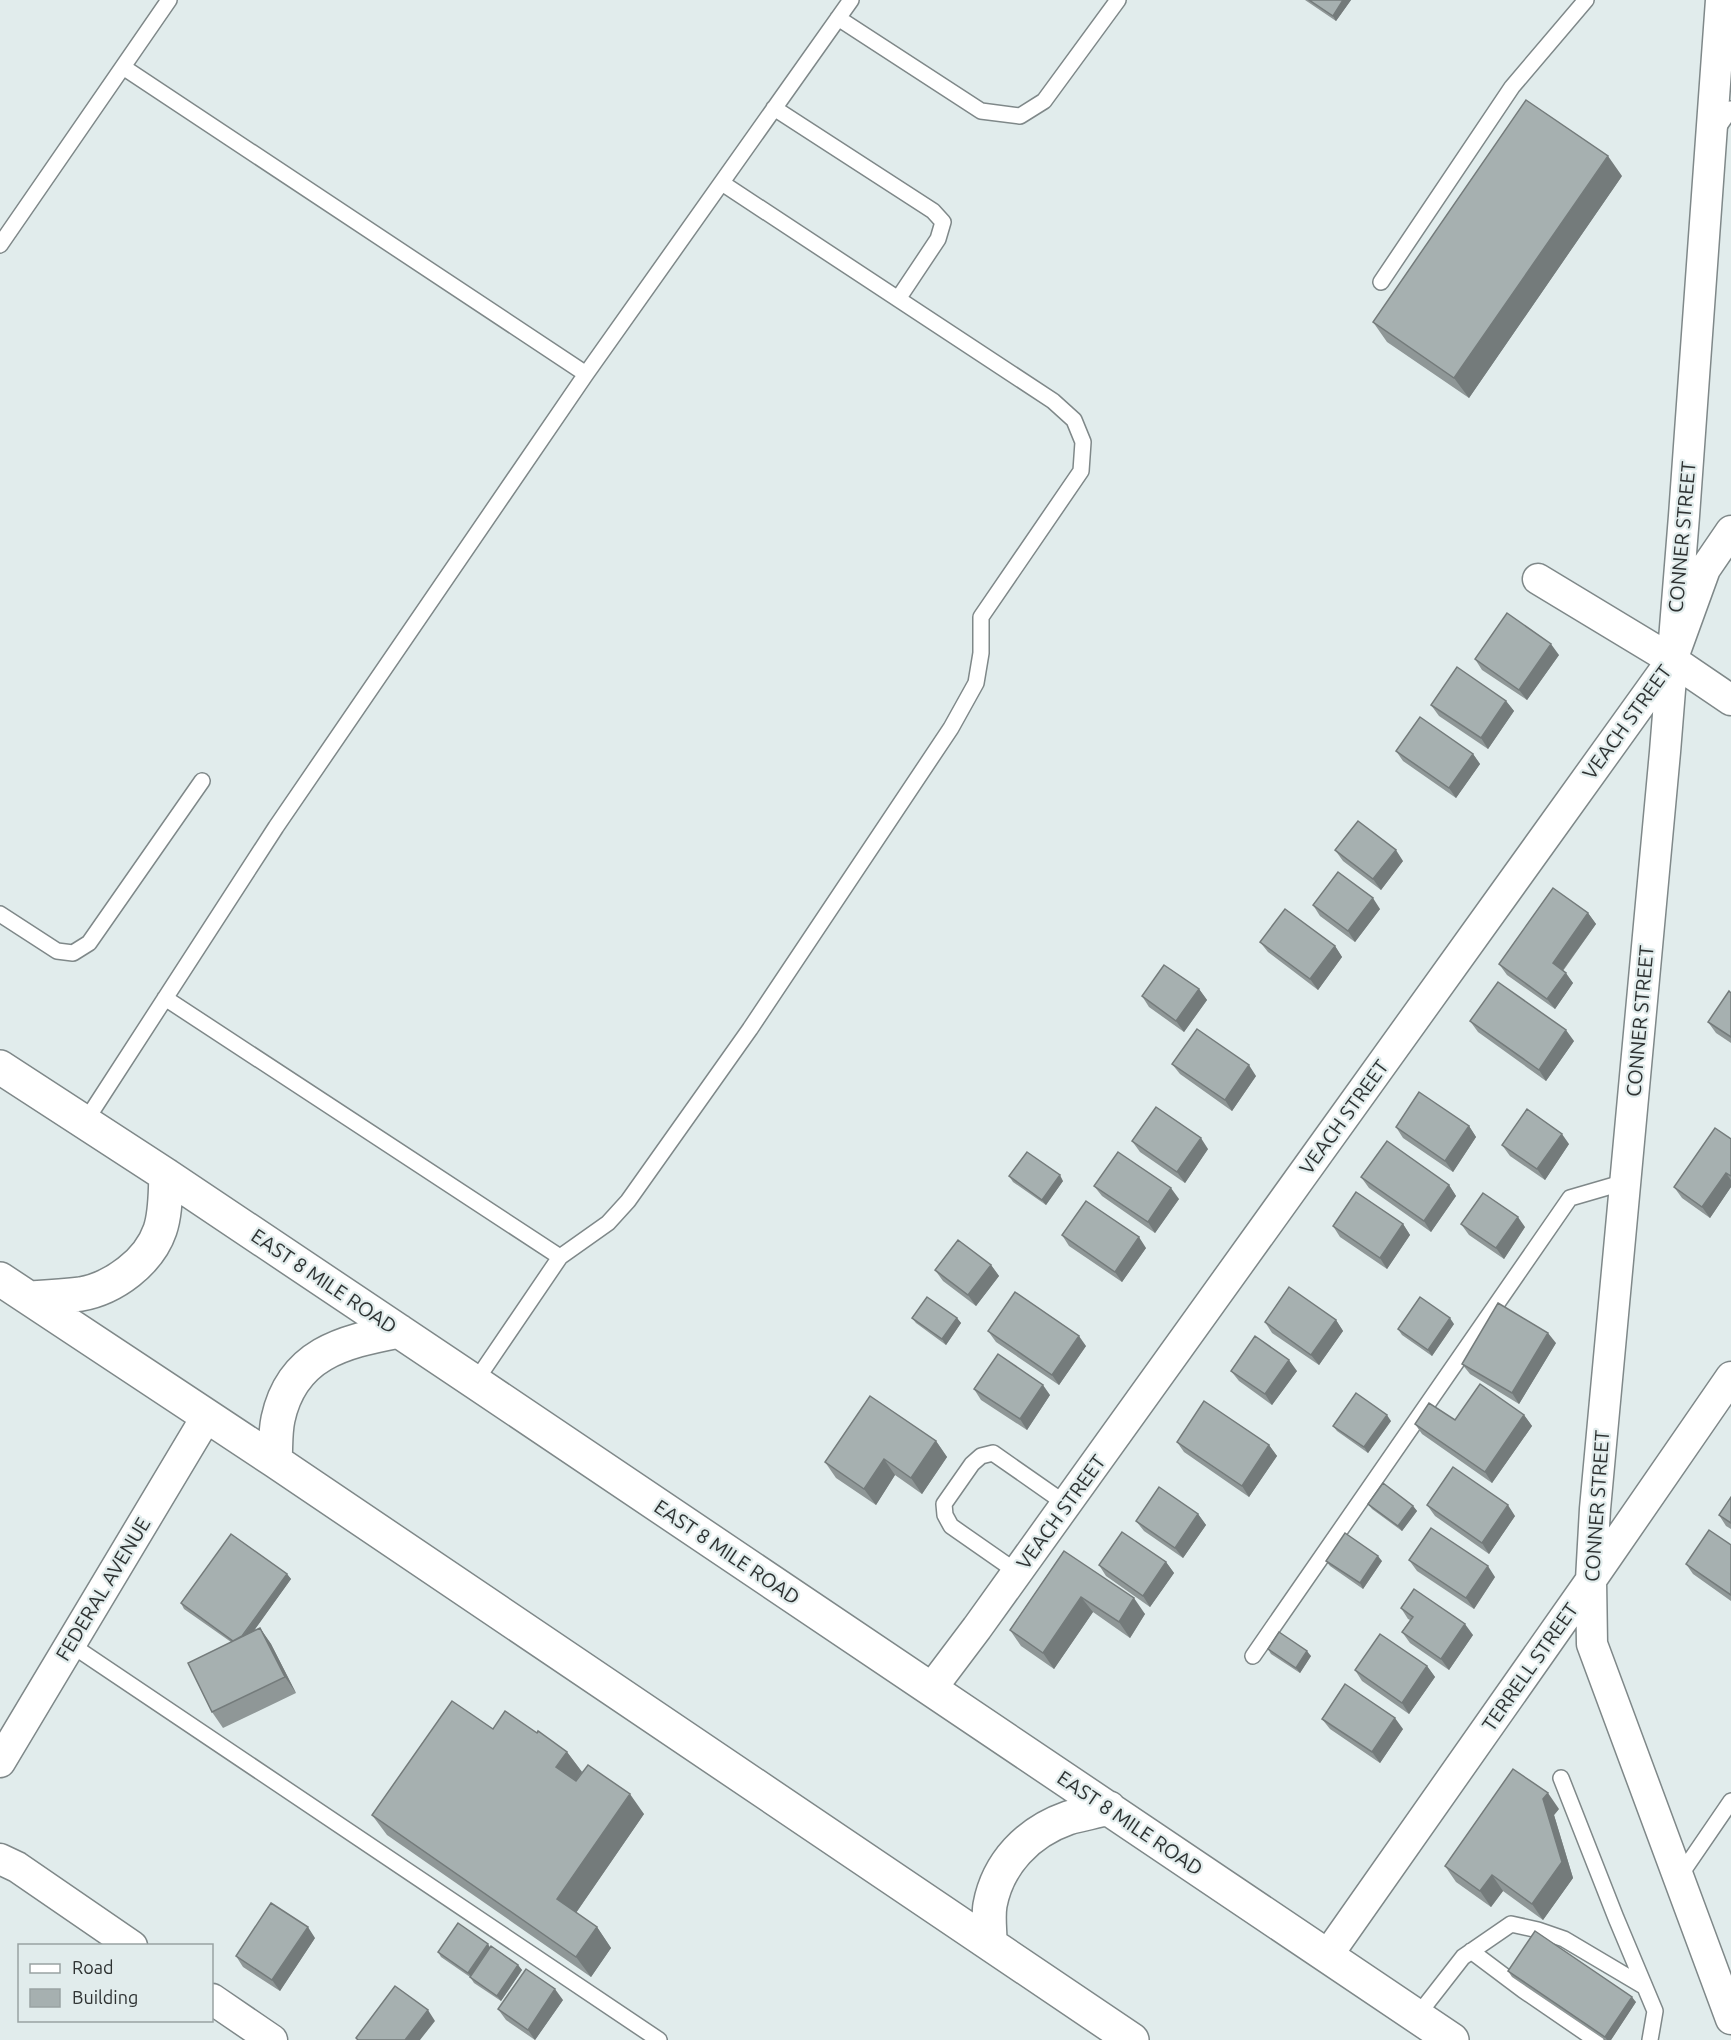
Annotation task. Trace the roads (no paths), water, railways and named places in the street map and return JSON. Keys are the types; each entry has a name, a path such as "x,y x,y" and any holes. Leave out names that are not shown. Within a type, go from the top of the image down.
{"highway":[{"name":"EAST 8 MILE ROAD","path":"0,1067 399,1331 1452,2040"},
{"path":"30,1298 83,1293 111,1283 132,1269 150,1250 160,1229 165,1204 166,1175"},
{"path":"0,1279 275,1461 1132,2040"},
{"path":"275,1461 278,1421 284,1398 292,1382 310,1363 332,1349 357,1339 399,1331"},
{"path":"990,1942 990,1907 997,1882 1008,1862 1021,1846 1038,1832 1067,1818 1108,1808"}],"street":[{"name":"CONNER STREET","path":"1720,0 1684,516 1591,1580 1592,1644 1731,2019"},
{"name":"VEACH STREET","path":"931,1689 1672,660 1706,569 1731,531"},
{"path":"1538,579 1672,660 1731,700"},
{"name":"TERRELL STREET","path":"1327,1956 1731,1377"},
{"name":"FEDERAL AVENUE","path":"0,1762 207,1416"},
{"path":"0,1859 17,1867 129,1944"},
{"path":"213,2000 272,2040"}],"lane":[{"path":"0,245 168,0"},
{"path":"85,1122 276,827 586,374 851,0"},
{"path":"838,18 981,111 1020,116 1044,101 1118,0"},
{"path":"1381,282 1512,87 1586,0"},
{"path":"123,67 586,374"},
{"path":"774,108 933,211 943,222 938,239 898,299"},
{"path":"1711,139 1731,109"},
{"path":"474,1382 560,1257 608,1223 628,1201 750,1029 938,748 976,683 981,653 981,617 1081,471 1083,442 1074,420 1053,401 722,183"},
{"path":"0,914 57,951 73,953 89,943 202,781"},
{"path":"165,998 560,1257"},
{"path":"1253,1656 1570,1197 1625,1182"},
{"path":"1017,1572 951,1526 945,1515 944,1504 972,1464 981,1456 993,1453 1066,1504"},
{"path":"70,1644 658,2040"},
{"path":"1561,1778 1655,2011 1650,2040"},
{"path":"1679,1877 1731,1801"},
{"path":"1417,2016 1463,1957 1511,1924 1564,1939 1645,1987"},
{"path":"1472,1951 1523,1990 1596,2040"}]}
